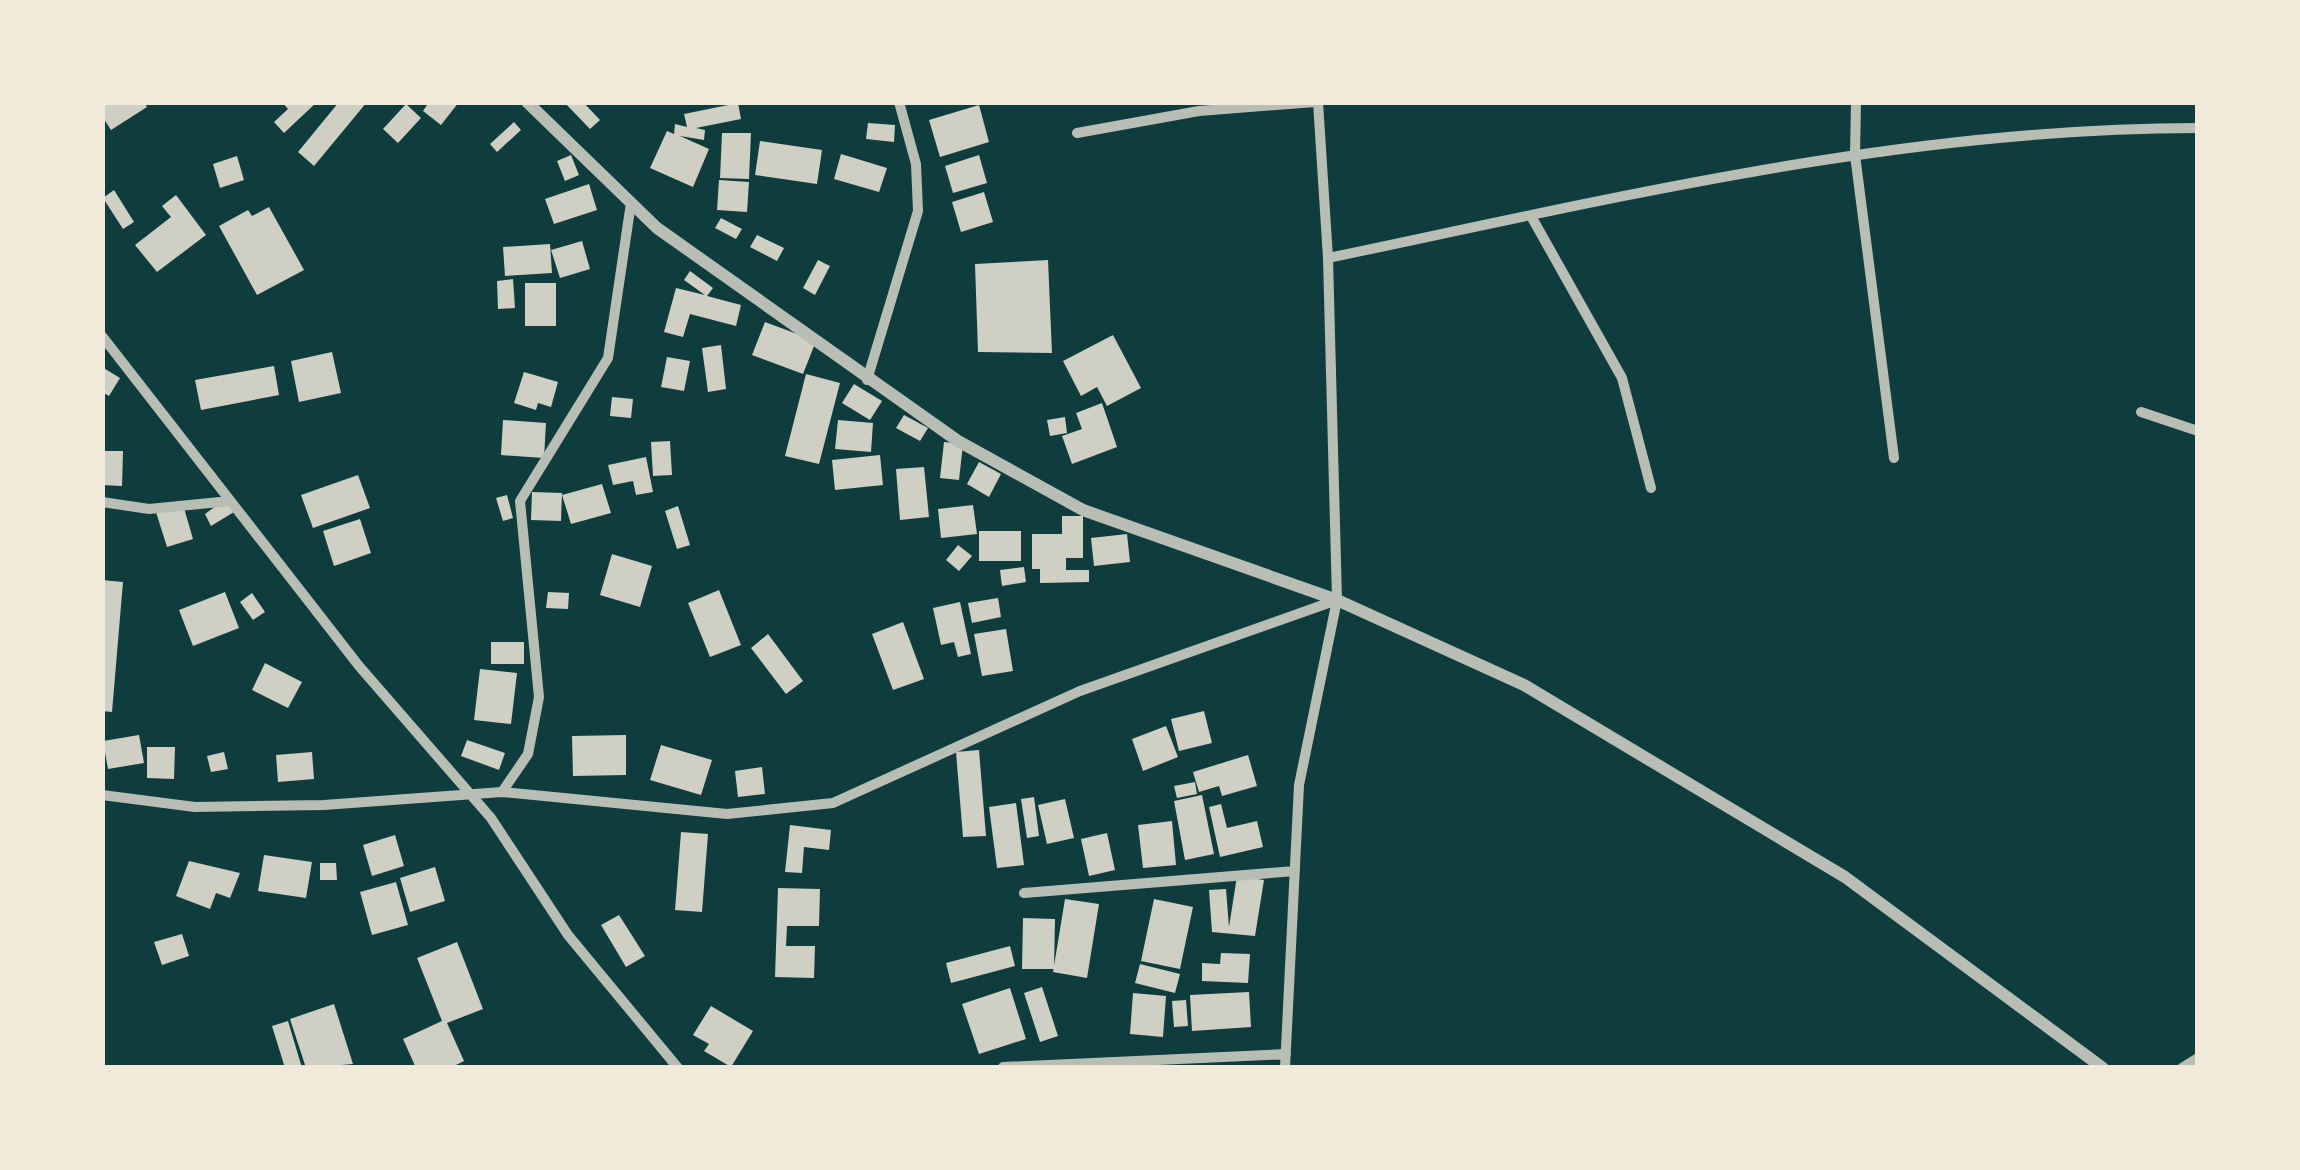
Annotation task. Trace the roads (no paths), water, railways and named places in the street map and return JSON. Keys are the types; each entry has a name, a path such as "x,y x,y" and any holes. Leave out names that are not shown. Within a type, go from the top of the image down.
{"street":[{"path":"527,102 631,204 731,284 958,441 1083,510 1337,600 1524,686 1812,857 2002,990 2103,1068"},
{"path":"867,380 918,211 916,164 899,102"},
{"path":"1078,134 1200,110 1316,102 1328,258 1337,600 1299,785 1285,1068"},
{"path":"1856,102 1855,155 1894,458"},
{"path":"1328,258 1932,142 2099,128 2198,128"},
{"path":"502,792 533,740 539,697 520,501 608,358 631,204"},
{"path":"1531,216 1622,378 1650,488"},
{"path":"102,336 359,666 470,795 568,935 678,1068"},
{"path":"2142,412 2198,432"},
{"path":"102,502 148,508 230,501"},
{"path":"102,795 195,807 324,806 502,792 728,814 832,802 1080,692 1337,600"},
{"path":"1024,893 1295,871"},
{"path":"1003,1067 1286,1054"},
{"path":"2182,1068 2198,1058"}]}
